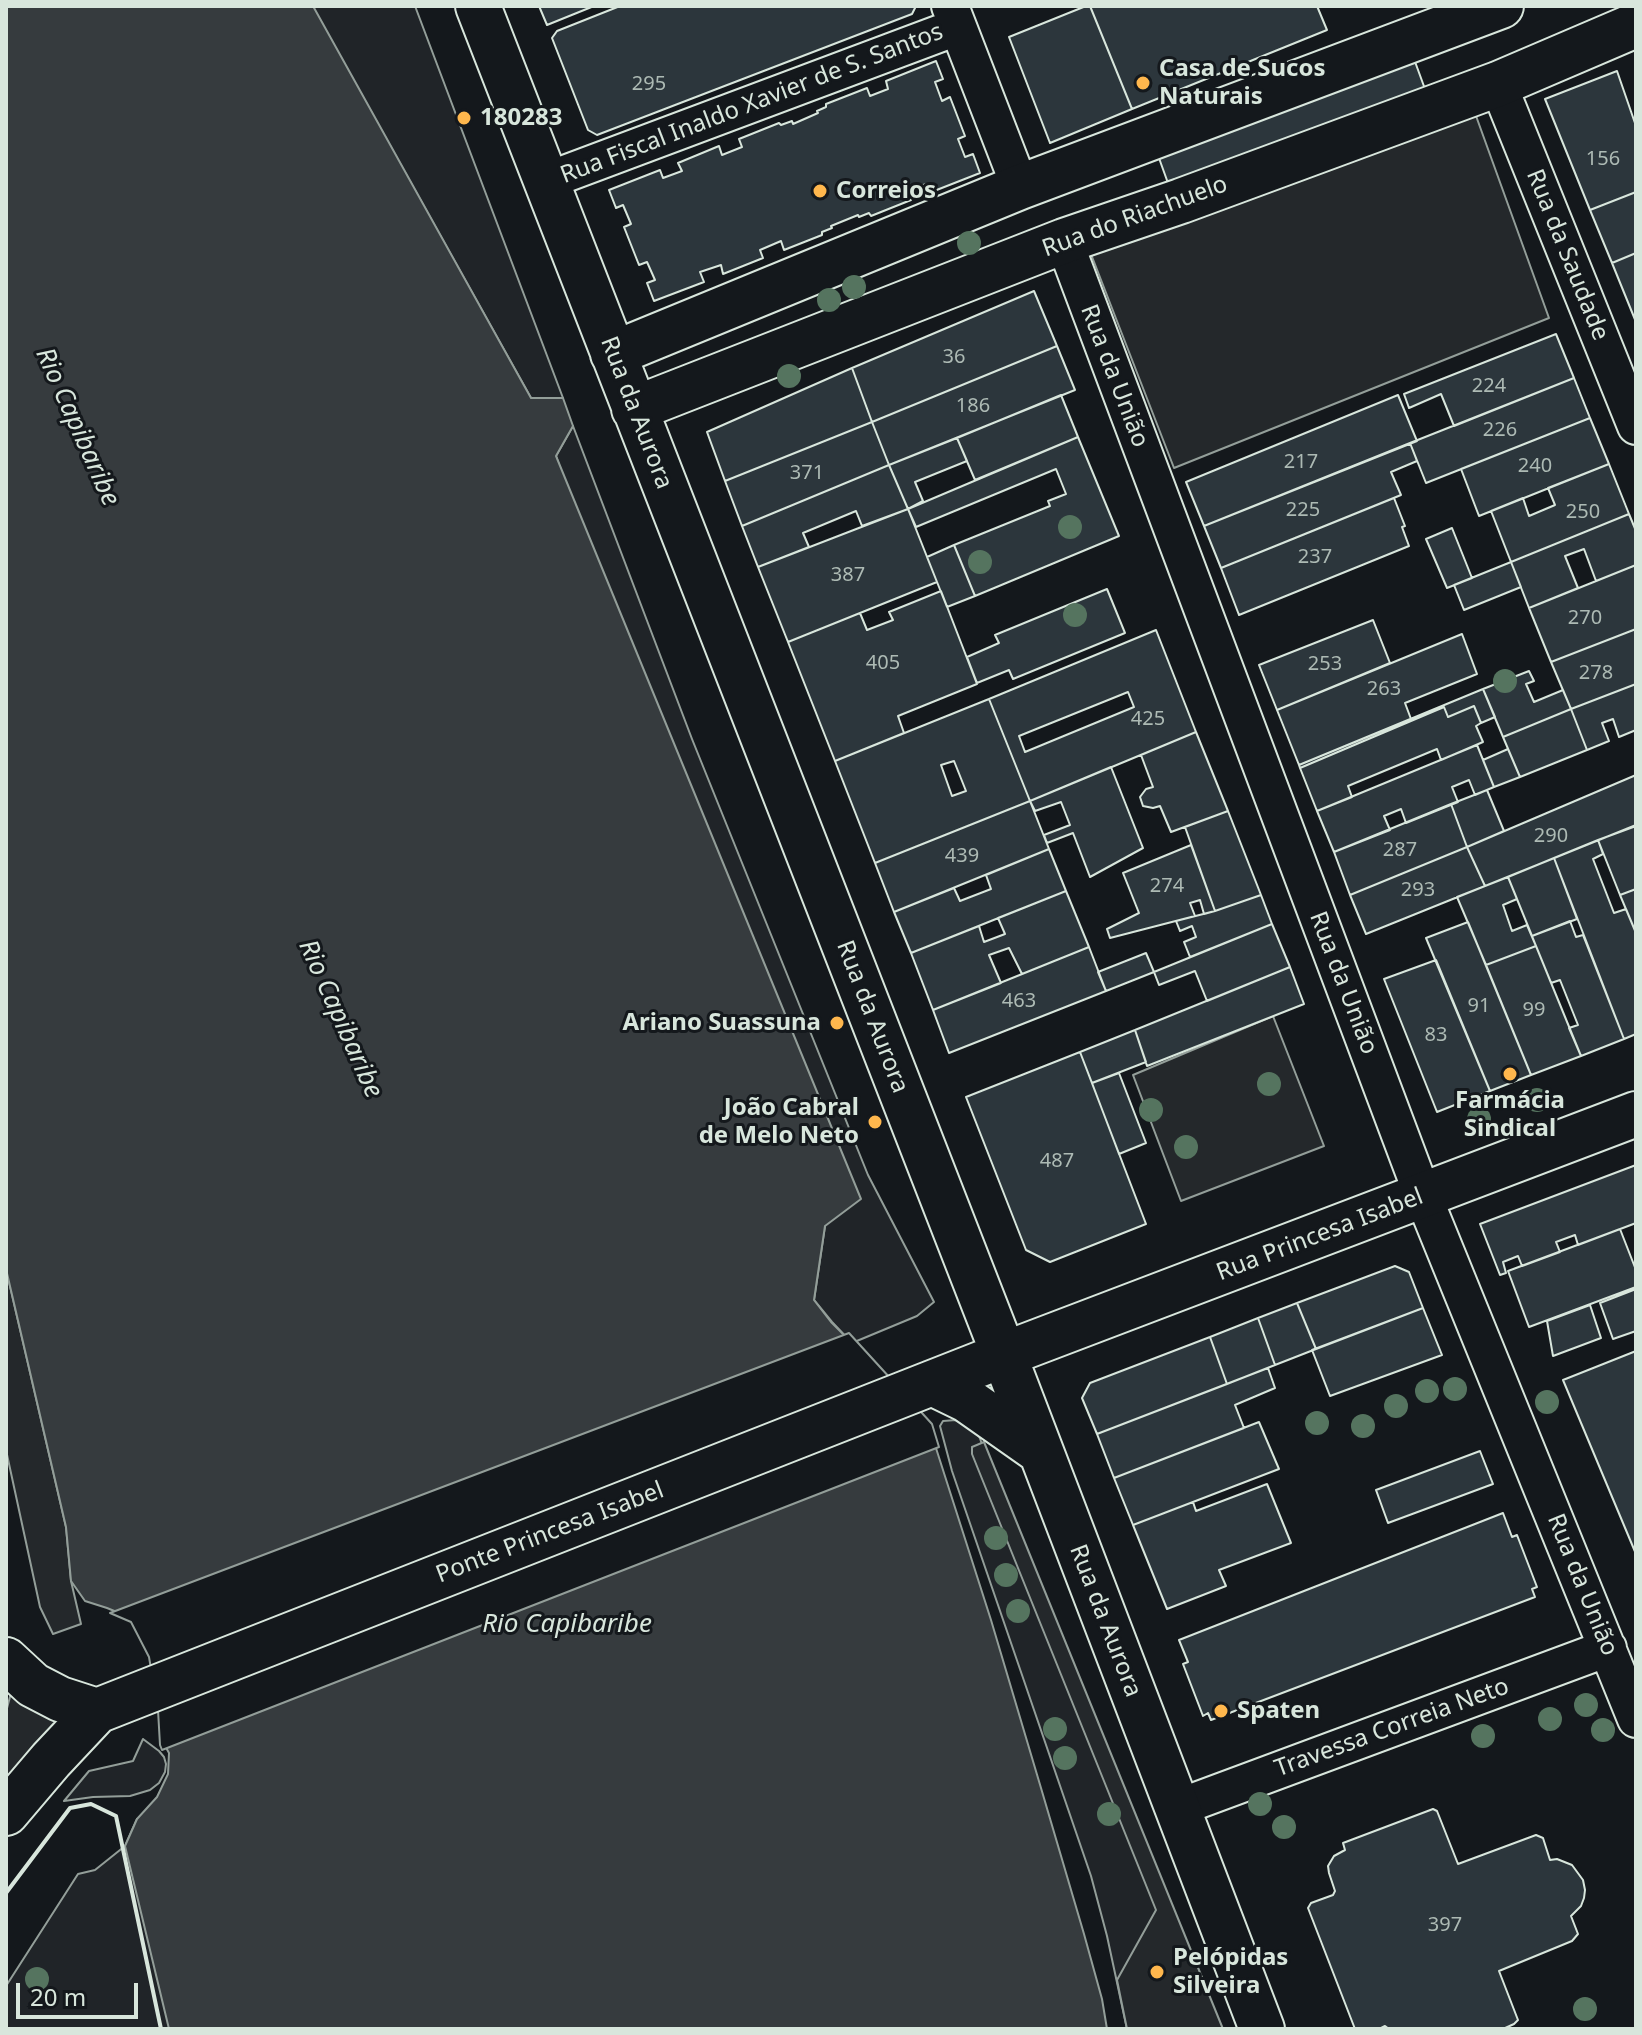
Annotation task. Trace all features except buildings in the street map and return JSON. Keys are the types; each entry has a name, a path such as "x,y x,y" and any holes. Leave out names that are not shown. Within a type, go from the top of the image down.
{"main road":[{"name":"Rua da Aurora","path":"478,6 1004,1355 1262,2029"},
{"path":"613,354 1020,187 1476,10"},
{"name":"Rua do Riachuelo","path":"634,409 1064,241 1498,84 1636,25"},
{"name":"Rua Princesa Isabel","path":"1004,1355 1636,1114"},
{"name":"Ponte Princesa Isabel","path":"105,1708 1004,1355"},
{"path":"918,1388 967,1400 1041,1452"},
{"path":"6,1660 33,1685 60,1699 105,1708"},
{"path":"6,1813 105,1708"}],"street":[{"name":"Rua Fiscal Inaldo Xavier de S. Santos","path":"546,181 954,16"},
{"path":"954,16 1020,187"},
{"name":"Rua da Saudade","path":"1498,84 1636,426"},
{"name":"Rua da União","path":"1064,241 1423,1196 1636,1719"},
{"name":"Travessa Correia Neto","path":"1177,1808 1608,1648"}],"shaded area":[{"path":"312,6 415,6 563,398 531,398"},
{"path":"1471,102 1549,318 1174,468 1089,249"},
{"path":"573,426 692,739 868,1175 934,1302 917,1316 852,1343 814,1300 825,1226 556,456"},
{"path":"1273,1016 1324,1146 1181,1201 1133,1075"},
{"path":"6,1269 66,1527 71,1581 81,1624 53,1634 40,1607 6,1450"},
{"path":"943,1421 967,1423 979,1436 1209,2029 1127,2029 1091,1876 952,1471 940,1426"},
{"path":"984,1442 1223,2029 1127,2029 1117,1980 1156,1910 972,1454 972,1447"},
{"path":"11,1693 65,1727 6,1784 6,1712"},
{"path":"143,1739 164,1757 165,1772 159,1783 150,1790 130,1796 64,1801 89,1771 133,1761"},
{"path":"137,1819 212,2029 6,2029 6,1986 78,1874 95,1870 125,1846"}],"water":[{"name":"Rio Capibaribe","path":"6,6 313,6 531,398 563,398 573,426 556,456 861,1199 825,1226 814,1300 935,1445 991,1620 1084,1934 1107,2029 169,2029 125,1846 137,1819 157,1797 168,1774 169,1753 164,1744 153,1655 134,1619 85,1601 71,1581 66,1527 6,1269"}],"pier":[{"path":"849,1333 932,1424 939,1447 162,1750 149,1657 131,1622 110,1613"}],"wall":[{"path":"6,1893 70,1808 91,1804 116,1816 161,2029"}],"place":[{"name":"Casa de Sucos Naturais","path":"1143,83"},
{"name":"180283","path":"464,118"},
{"name":"Correios","path":"820,191"},
{"name":"Ariano Suassuna","path":"837,1023"},
{"name":"Farmácia Sindical","path":"1510,1074"},
{"name":"João Cabral de Melo Neto","path":"875,1122"},
{"name":"Spaten","path":"1221,1711"},
{"name":"Pelópidas Silveira","path":"1157,1972"}]}
